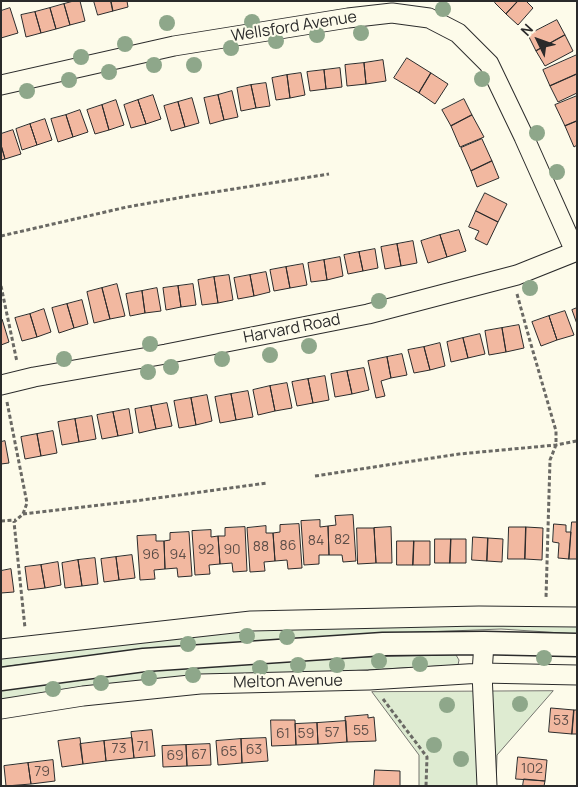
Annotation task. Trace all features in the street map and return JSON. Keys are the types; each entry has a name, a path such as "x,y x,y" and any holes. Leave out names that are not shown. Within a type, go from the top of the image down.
{"street":[{"name":"Wellsford Avenue","path":"1,85 174,46 319,22 392,13 429,18 458,33 489,64 576,251"},
{"name":"Harvard Road","path":"8,383 368,314 513,276 576,251"},
{"path":"1,648 251,620 479,616 577,617"},
{"path":"484,643 482,673 487,786"},
{"name":"Melton Avenue","path":"1,679 144,660 383,644 484,643 577,645"},
{"name":"Melton Avenue","path":"1,709 83,696 200,684 369,680 482,673 577,675"}],"path":[{"path":"1,236 127,207 329,174"},
{"path":"513,276 556,432 556,445 550,460 545,617"},
{"path":"1,286 8,383 27,503 22,514 14,522 27,646"},
{"path":"315,476 459,454 556,445 577,441"},
{"path":"22,514 267,483"},
{"path":"1,521 16,520"},
{"path":"369,680 427,758 426,786"}],"green space":[{"path":"347,624 577,624 577,634 501,629 348,635 149,649 1,667 1,655 238,630"},
{"path":"456,655 459,660 458,665 217,678 1,702 1,687 116,673 289,659"},
{"path":"553,691 497,755 496,786 419,786 419,755 372,692"}],"building":[{"path":"80,1 85,21 70,25 64,4"},
{"path":"94,1 111,1 113,11 98,15"},
{"path":"111,1 127,1 128,7 113,11"},
{"path":"496,1 518,1 506,14 495,3"},
{"path":"518,1 526,1 533,8 518,25 506,14"},
{"path":"64,4 70,25 56,29 50,8"},
{"path":"10,8 18,33 1,38 1,11"},
{"path":"50,8 56,29 41,33 35,12"},
{"path":"35,12 41,33 26,37 21,15"},
{"path":"557,20 565,35 536,51 528,35"},
{"path":"565,35 573,51 545,66 536,51"},
{"path":"577,55 577,74 550,86 543,70"},
{"path":"407,58 431,73 419,93 394,78"},
{"path":"383,60 386,81 366,84 364,63"},
{"path":"364,63 366,84 347,86 345,65"},
{"path":"340,68 342,87 326,89 324,70"},
{"path":"324,70 326,89 310,91 307,72"},
{"path":"301,73 305,95 290,98 287,75"},
{"path":"431,73 448,84 435,104 419,93"},
{"path":"577,74 577,93 558,102 550,86"},
{"path":"287,75 290,98 276,100 272,78"},
{"path":"266,83 270,106 256,108 251,85"},
{"path":"251,85 256,108 241,111 237,88"},
{"path":"232,91 238,117 224,120 218,95"},
{"path":"153,95 161,119 146,124 138,100"},
{"path":"218,95 224,120 210,124 204,98"},
{"path":"577,96 577,121 565,126 555,105"},
{"path":"192,98 199,123 185,127 178,102"},
{"path":"464,99 472,115 451,126 442,110"},
{"path":"116,100 124,125 109,130 102,105"},
{"path":"138,100 146,124 131,128 124,105"},
{"path":"178,102 185,127 171,131 164,106"},
{"path":"102,105 109,130 95,134 87,110"},
{"path":"80,110 88,132 73,137 66,115"},
{"path":"66,115 73,137 58,142 51,119"},
{"path":"472,115 484,137 460,147 451,126"},
{"path":"45,119 52,140 37,145 30,124"},
{"path":"577,121 577,145 574,147 565,126"},
{"path":"30,124 37,145 22,150 16,129"},
{"path":"13,130 21,154 5,159 1,145 1,134"},
{"path":"482,139 492,161 471,171 461,148"},
{"path":"1,145 5,159 1,160"},
{"path":"492,161 499,178 477,187 471,171"},
{"path":"485,193 507,204 498,222 476,211"},
{"path":"476,211 498,222 487,245 475,239 479,231 469,227"},
{"path":"459,230 466,251 447,257 440,235"},
{"path":"440,235 447,257 428,263 421,241"},
{"path":"413,241 417,263 401,266 397,244"},
{"path":"397,244 401,266 385,269 381,247"},
{"path":"375,249 378,268 363,271 359,252"},
{"path":"359,252 363,271 348,274 344,255"},
{"path":"340,257 343,276 327,280 324,260"},
{"path":"324,260 327,280 311,282 308,263"},
{"path":"303,264 307,285 290,288 286,267"},
{"path":"286,267 290,288 274,291 270,270"},
{"path":"266,272 270,292 254,296 250,275"},
{"path":"229,275 233,300 218,303 214,277"},
{"path":"250,275 254,296 238,299 234,278"},
{"path":"214,277 218,303 202,305 198,280"},
{"path":"117,284 125,316 110,319 102,288"},
{"path":"193,284 196,305 181,307 178,286"},
{"path":"178,286 181,307 166,310 163,288"},
{"path":"102,288 110,319 94,323 87,292"},
{"path":"157,288 161,311 145,313 142,291"},
{"path":"142,291 145,313 130,316 126,294"},
{"path":"82,300 88,324 74,328 67,304"},
{"path":"67,304 74,328 59,333 52,308"},
{"path":"577,308 577,324 572,310"},
{"path":"44,309 51,332 37,337 30,314"},
{"path":"565,311 574,335 557,340 549,316"},
{"path":"30,314 37,337 22,341 15,318"},
{"path":"549,316 557,340 541,346 532,322"},
{"path":"1,319 9,342 1,345"},
{"path":"519,325 524,348 506,352 502,328"},
{"path":"502,328 506,352 489,355 485,331"},
{"path":"480,334 485,354 468,358 463,338"},
{"path":"463,338 468,358 451,362 447,342"},
{"path":"440,343 445,366 430,370 424,347"},
{"path":"424,347 430,370 414,373 408,350"},
{"path":"402,354 407,375 391,378 387,357"},
{"path":"387,357 391,378 381,381 385,396 376,398 368,361"},
{"path":"364,368 369,390 352,394 347,371"},
{"path":"347,371 352,394 335,397 331,374"},
{"path":"325,376 329,400 313,403 308,379"},
{"path":"308,379 313,403 297,406 292,382"},
{"path":"287,383 292,408 275,411 270,386"},
{"path":"270,386 275,411 258,415 253,390"},
{"path":"248,391 253,417 236,420 231,394"},
{"path":"231,394 236,420 220,423 215,397"},
{"path":"207,395 212,421 196,425 191,398"},
{"path":"191,398 196,425 179,428 174,401"},
{"path":"167,403 172,426 156,429 151,406"},
{"path":"151,406 156,429 139,433 135,409"},
{"path":"129,409 133,433 118,436 113,412"},
{"path":"113,412 118,436 102,439 97,415"},
{"path":"92,416 96,439 79,442 75,419"},
{"path":"75,419 79,442 62,445 58,422"},
{"path":"53,431 57,453 41,456 37,434"},
{"path":"37,434 41,456 25,459 21,437"},
{"path":"5,441 9,463 1,464 1,442"},
{"path":"353,515 356,561 343,562 342,555 329,555 328,526 336,525 335,516"},
{"path":"320,520 320,527 328,526 329,555 319,555 319,564 304,565 301,521"},
{"path":"572,522 577,522 577,559 569,559"},
{"path":"299,524 302,568 288,569 287,560 275,561 273,533 280,532 280,525"},
{"path":"554,524 566,525 566,532 571,532 569,559 558,558 559,543 553,542"},
{"path":"266,526 266,533 273,533 275,561 264,562 265,571 250,572 247,528"},
{"path":"245,527 247,571 233,572 232,563 220,564 218,536 225,536 225,528"},
{"path":"391,527 392,563 376,563 374,528"},
{"path":"509,527 526,527 525,559 508,559"},
{"path":"526,527 543,528 542,560 525,559"},
{"path":"357,528 374,528 376,563 358,564"},
{"path":"211,530 211,537 218,536 220,564 209,565 210,574 195,575 192,531"},
{"path":"189,532 192,576 178,577 177,568 165,569 164,541 170,540 170,533"},
{"path":"156,535 156,541 164,541 165,569 154,570 155,579 140,580 137,536"},
{"path":"473,537 488,538 487,561 472,560"},
{"path":"488,538 503,539 502,562 487,561"},
{"path":"435,539 451,539 450,563 435,563"},
{"path":"451,539 466,539 466,563 450,563"},
{"path":"397,541 414,541 413,565 397,565"},
{"path":"414,541 430,541 430,565 413,565"},
{"path":"132,555 135,578 119,580 116,557"},
{"path":"116,557 119,580 104,582 101,559"},
{"path":"95,558 98,584 82,586 78,560"},
{"path":"78,560 82,586 65,588 62,563"},
{"path":"58,562 61,585 45,588 41,565"},
{"path":"41,565 45,588 28,590 25,567"},
{"path":"11,569 14,592 1,593 1,571"},
{"path":"551,708 574,710 572,734 549,732"},
{"path":"574,710 577,710 577,734 572,734"},
{"path":"368,715 368,718 374,717 376,741 347,742 345,717"},
{"path":"271,720 295,720 296,745 272,746"},
{"path":"346,721 347,742 318,744 317,723"},
{"path":"317,723 318,744 296,745 295,724"},
{"path":"152,730 155,756 134,758 131,732"},
{"path":"80,738 83,764 62,767 58,741"},
{"path":"132,738 134,758 106,761 104,741"},
{"path":"266,738 268,761 242,763 241,739"},
{"path":"241,739 242,763 218,765 216,741"},
{"path":"104,741 106,761 83,764 80,744"},
{"path":"210,744 211,765 187,766 186,745"},
{"path":"186,745 187,766 163,767 162,746"},
{"path":"518,757 547,760 545,781 516,779"},
{"path":"53,760 55,781 31,784 28,763"},
{"path":"28,763 31,784 6,786 4,766"},
{"path":"375,770 400,771 400,786 374,786"},
{"path":"524,779 545,781 544,786 523,786"}]}
